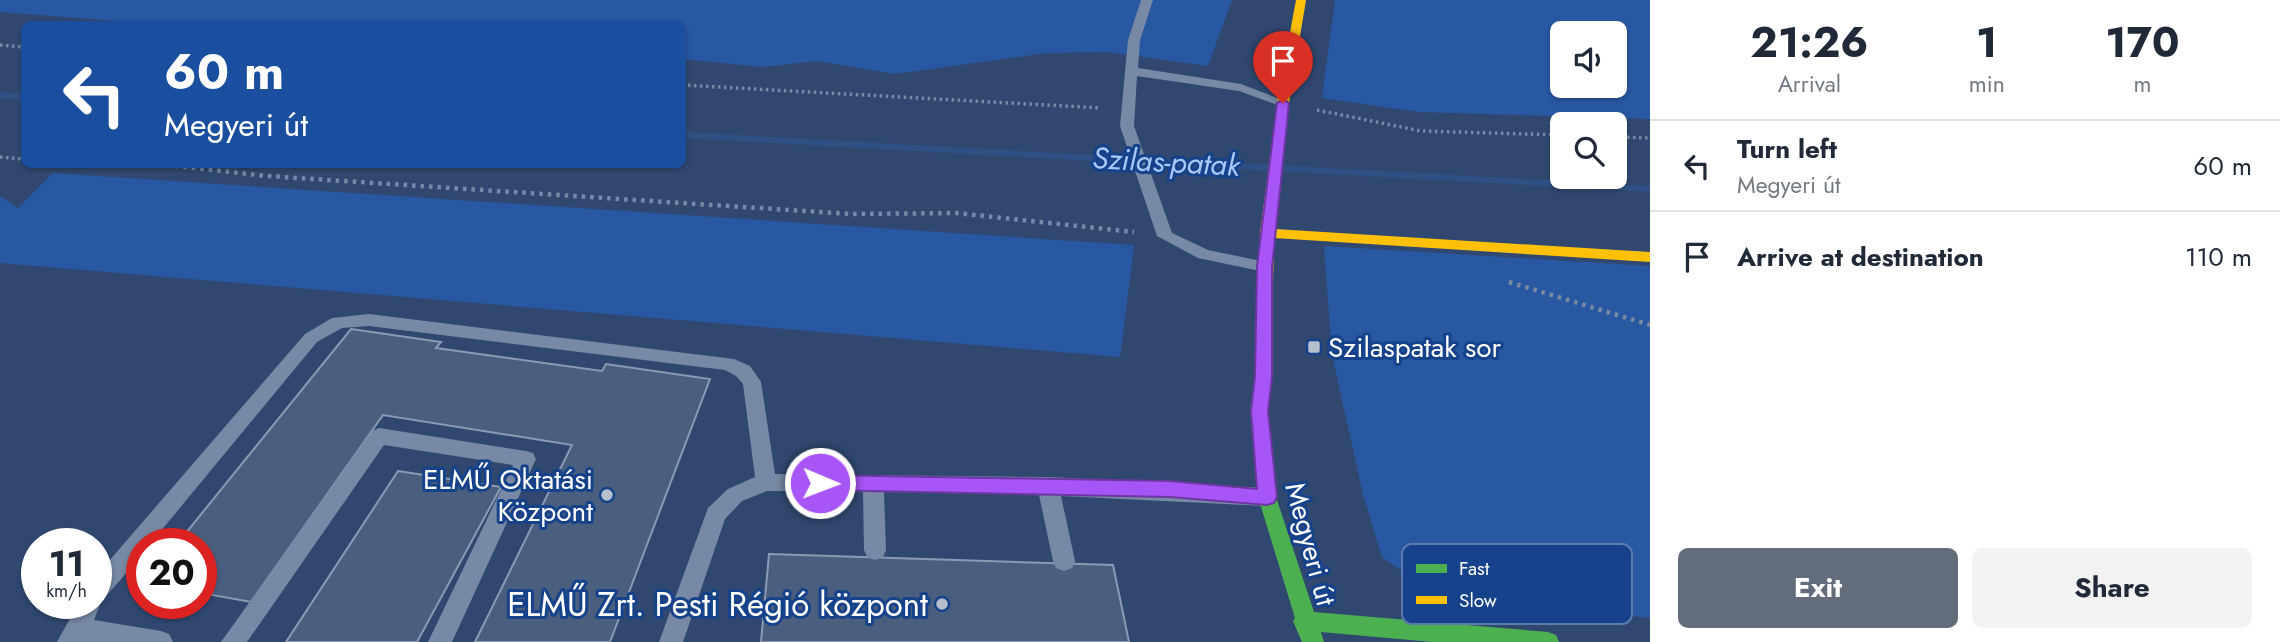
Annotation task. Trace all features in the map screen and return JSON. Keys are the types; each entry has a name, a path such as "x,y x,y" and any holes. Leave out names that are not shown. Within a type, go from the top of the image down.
{"main road":[{"name":"Megyeri út","path":"1301,0 1283,103 1269,210 1263,377 1259,411 1267,497 1304,621 1313,642"},
{"path":"1267,233 1650,257"},
{"path":"1304,621 1548,642"}],"lane":[{"path":"1147,0 1134,40 1128,118 1165,236 1203,254 1265,267"},
{"path":"1130,71 1241,88 1283,103"},
{"path":"112,574 311,338 338,322 369,320 728,364 743,371 752,382 766,482"},
{"path":"233,642 379,436 526,459 440,642"},
{"path":"671,642 716,514 735,495 766,482 1170,489 1267,497"},
{"path":"873,483 875,550"},
{"path":"1048,486 1065,561"},
{"path":"81,619 72,635 161,642"}],"path":[{"path":"0,45 21,47"},
{"path":"686,85 1128,118"},
{"path":"1283,103 1421,131 1550,135"},
{"path":"1627,137 1650,138"},
{"path":"0,158 21,159"},
{"path":"194,168 267,176 851,214 956,213 1126,231"},
{"path":"1496,280 1650,325"}],"shaded area":[{"path":"0,0 1232,0 1208,66 1108,52 1046,53 895,74 817,61 763,67 686,59 686,21 117,21 0,12"},
{"path":"1335,0 1650,0 1650,119 1627,118 1627,112 1550,112 1550,116 1419,112 1322,98"},
{"path":"53,173 1134,245 1120,357 0,263 0,196 18,208"},
{"path":"1324,246 1650,266 1650,618 1632,616 1632,544 1402,544 1402,571 1382,557 1363,494 1332,355"}],"building":[{"name":"ELMŰ Oktatási Központ","path":"351,329 441,342 436,348 602,371 606,364 710,379 610,642 475,642 572,445 383,415 251,602 217,596 217,528 190,528"},
{"path":"398,471 501,487 417,642 286,642"},
{"name":"ELMŰ Zrt. Pesti Régió központ","path":"769,554 1113,565 1129,642 761,642"}],"waterway":[{"name":"Szilas-patak","path":"0,95 21,97"},
{"name":"Szilas-patak","path":"686,135 1650,189"}],"traffic: fast":[{"path":"1263,376 1259,411 1267,497 1313,642"},
{"path":"1304,621 1548,642"}],"traffic: slow":[{"path":"1263,376 1267,233 1283,103 1301,0"},
{"path":"1267,233 1650,257"}],"place":[{"name":"Szilaspatak sor","path":"1314,347"},
{"name":"ELMŰ Oktatási Központ","path":"607,495"},
{"name":"ELMŰ Zrt. Pesti Régió központ","path":"942,604"}],"route":[{"path":"820,483 1087,486 1267,497 1259,411 1263,377 1267,233 1283,103"}]}
